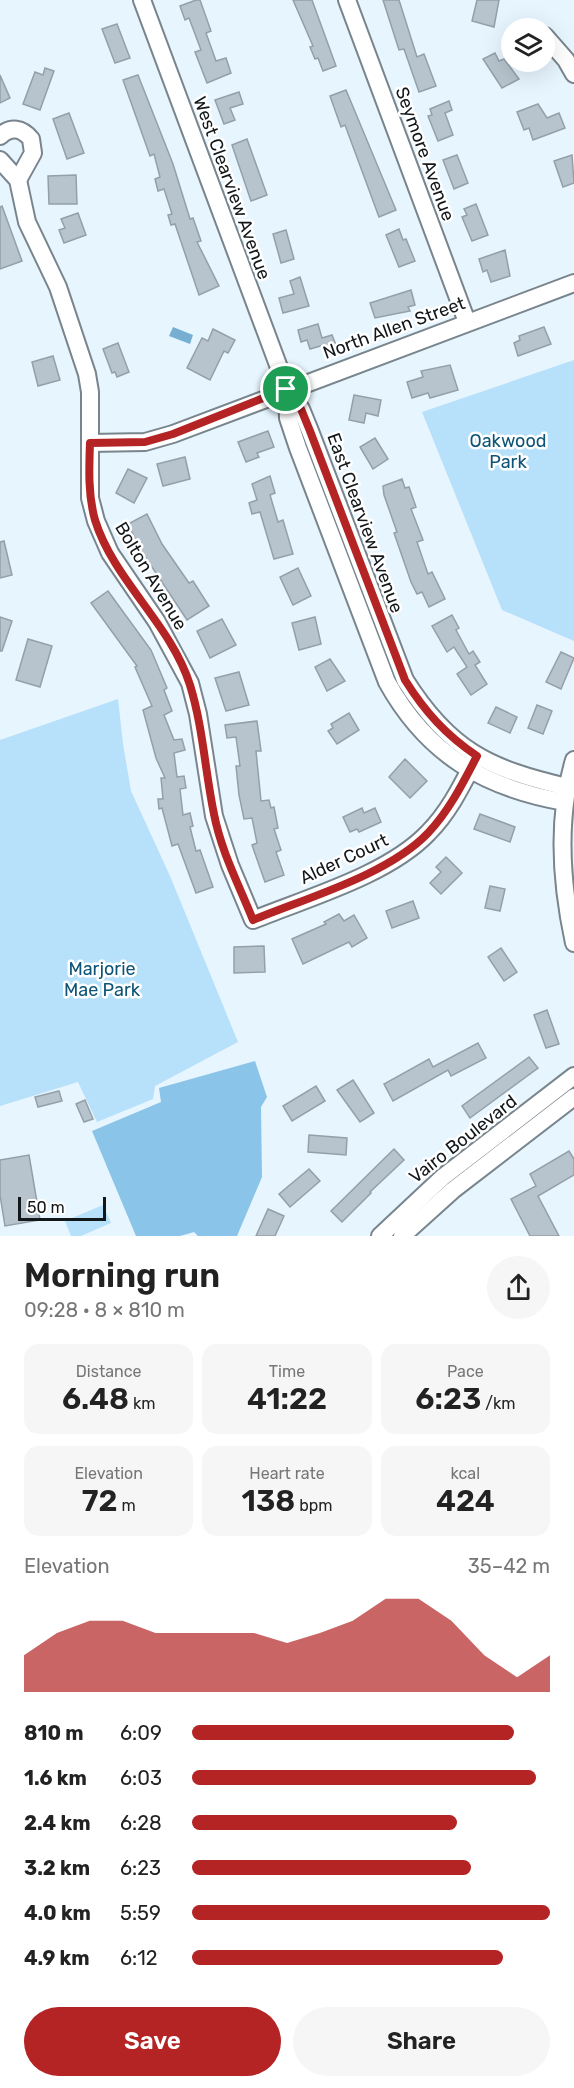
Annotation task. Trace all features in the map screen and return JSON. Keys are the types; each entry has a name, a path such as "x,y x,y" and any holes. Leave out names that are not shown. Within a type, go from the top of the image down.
{"street":[{"name":"West Clearview Avenue","path":"141,0 286,389"},
{"name":"Seymore Avenue","path":"347,0 467,322"},
{"path":"555,47 574,74"},
{"path":"0,136 5,132 20,130 31,139 33,153 18,180"},
{"name":"Bolton Avenue","path":"0,160 18,180 27,222 58,287 87,374 90,392 90,498 96,521 110,553 157,622 190,683 199,721 214,816 230,865 253,920"},
{"name":"North Allen Street","path":"90,443 154,439 206,422 286,389 574,283"},
{"name":"East Clearview Avenue","path":"286,389 301,409 405,680 423,709 474,763 519,776 566,794"},
{"path":"574,760 566,794 562,864 574,943"},
{"name":"Alder Court","path":"253,920 365,874 400,856 419,842 440,820 474,763"},
{"name":"Vairo Boulevard","path":"380,1236 443,1177 574,1076"},
{"name":"Vairo Boulevard","path":"402,1236 453,1190 574,1097"}],"green space":[{"name":"Oakwood Park","path":"574,360 574,641 502,610 422,412"},
{"name":"Marjorie Mae Park","path":"118,699 131,791 170,876 238,1042 155,1086 153,1099 97,1122 78,1082 0,1106 0,740"},
{"path":"103,1205 111,1223 81,1236 71,1236 65,1221"}],"shaded area":[{"path":"173,327 193,335 190,344 169,336"},
{"path":"255,1061 267,1097 261,1107 262,1177 237,1236 198,1236 194,1232 180,1236 136,1236 92,1131 161,1102 159,1088"}],"building":[{"path":"200,0 211,31 206,33 216,61 226,58 231,73 207,83 195,52 201,50 189,18 185,20 180,6"},
{"path":"293,0 312,0 336,66 323,71 318,58 315,59 310,47 313,46"},
{"path":"383,0 399,0 417,57 424,54 436,86 419,92 404,49 399,50"},
{"path":"477,0 499,0 494,27 472,21"},
{"path":"117,24 130,58 115,63 102,29"},
{"path":"495,53 499,61 501,60 501,72 514,72 519,79 502,88 483,59"},
{"path":"45,68 54,71 40,110 23,104 35,72 43,75"},
{"path":"0,75 10,98 0,103"},
{"path":"138,75 173,164 190,219 193,218 201,241 197,242 219,286 199,295 175,224 171,225 168,215 172,214 164,189 158,191 155,179 160,177 154,154 150,156 123,80"},
{"path":"346,90 396,210 379,217 345,125 341,127 330,96"},
{"path":"239,92 243,104 230,108 235,120 224,124 215,100"},
{"path":"449,101 452,110 445,113 453,135 438,141 428,116 432,115 430,109"},
{"path":"538,104 547,118 559,113 565,128 533,140 529,128 524,130 517,112"},
{"path":"69,113 84,153 67,159 53,119"},
{"path":"247,139 267,195 251,201 232,145"},
{"path":"457,155 468,183 454,189 443,160"},
{"path":"572,155 574,183 563,187 554,161"},
{"path":"76,175 77,204 49,204 48,176"},
{"path":"476,204 488,235 472,241 462,217 467,215 464,209"},
{"path":"2,206 22,261 0,269 0,207"},
{"path":"78,213 86,235 64,243 59,230 65,228 61,219"},
{"path":"399,229 415,261 399,267 386,235"},
{"path":"286,230 294,259 281,263 273,234"},
{"path":"505,250 510,276 491,282 487,270 483,272 479,259"},
{"path":"300,277 309,306 283,313 279,298 294,294 290,281"},
{"path":"411,290 415,305 408,307 410,311 375,318 370,303"},
{"path":"318,324 322,338 332,335 336,345 325,349 324,345 310,349 307,340 301,342 298,330"},
{"path":"544,327 551,344 518,356 514,343 520,340 519,336"},
{"path":"213,329 235,340 228,353 224,351 210,380 187,368 202,338 208,341"},
{"path":"118,343 129,372 117,377 115,372 112,373 103,349"},
{"path":"53,356 60,380 38,386 32,362"},
{"path":"450,365 458,390 430,398 428,393 412,398 407,382 423,377 421,371"},
{"path":"354,395 381,400 378,416 366,413 364,423 349,420"},
{"path":"268,431 274,447 257,453 259,457 246,462 238,442"},
{"path":"375,438 388,459 373,469 360,447"},
{"path":"185,457 190,479 163,486 157,464"},
{"path":"128,469 147,478 134,503 116,493"},
{"path":"270,476 275,493 270,495 278,522 283,520 293,554 274,559 260,512 252,514 249,503 257,500 252,484"},
{"path":"402,479 405,488 409,487 416,507 411,509 423,540 417,542 428,574 432,572 445,599 429,607 422,592 417,594 411,582 384,495 383,486"},
{"path":"147,514 162,544 189,583 193,581 209,606 187,620 140,549 128,524"},
{"path":"4,541 12,575 0,578 0,542"},
{"path":"298,568 311,596 293,605 280,577"},
{"path":"108,591 151,650 167,688 164,690 172,711 164,715 174,740 182,739 185,750 174,753 177,777 184,776 186,788 180,789 183,815 190,813 193,826 190,827 196,851 200,850 213,887 196,893 178,844 172,846 162,808 159,809 158,799 163,799 161,778 165,778 156,758 143,710 152,706 135,667 137,666 91,603"},
{"path":"452,615 459,628 456,630 469,654 473,651 480,662 475,665 487,684 471,695 457,674 467,667 454,647 447,652 432,626"},
{"path":"0,617 12,621 2,651 0,651"},
{"path":"315,617 321,644 299,650 292,623"},
{"path":"222,619 236,645 210,658 197,631"},
{"path":"28,639 52,646 40,687 16,680"},
{"path":"561,652 574,658 561,689 546,682"},
{"path":"330,659 345,681 327,691 315,667"},
{"path":"239,672 249,705 226,711 215,678"},
{"path":"537,705 552,711 543,734 528,728"},
{"path":"496,707 517,717 510,733 488,723"},
{"path":"349,713 359,730 337,744 328,731 333,728 331,724"},
{"path":"257,721 261,751 256,751 261,801 269,800 271,808 274,807 278,828 274,829 281,850 276,852 284,875 265,882 252,845 257,843 252,818 244,819 239,795 236,766 240,766 236,737 227,738 225,725"},
{"path":"405,759 427,781 410,798 389,777"},
{"path":"362,808 364,813 375,808 381,822 359,832 357,829 350,832 343,817"},
{"path":"480,814 515,827 510,842 474,829"},
{"path":"446,857 462,873 441,894 430,883 441,872 436,867"},
{"path":"490,886 505,889 500,911 485,908"},
{"path":"413,901 419,918 392,928 386,911"},
{"path":"339,914 344,921 354,915 367,938 352,947 349,942 303,964 292,939 326,924 324,922"},
{"path":"264,946 265,972 234,973 234,947"},
{"path":"501,948 517,972 504,981 488,957"},
{"path":"547,1010 559,1044 546,1048 534,1015"},
{"path":"478,1043 486,1058 451,1076 448,1070 393,1101 384,1084 429,1059 433,1067"},
{"path":"529,1057 538,1068 470,1118 462,1106"},
{"path":"353,1080 374,1113 360,1122 337,1090"},
{"path":"316,1086 325,1101 292,1121 283,1106"},
{"path":"59,1091 62,1101 38,1107 35,1097"},
{"path":"85,1100 93,1119 84,1122 76,1104"},
{"path":"309,1135 347,1138 346,1155 308,1152"},
{"path":"394,1149 404,1160 342,1222 331,1211"},
{"path":"569,1151 574,1159 574,1175 538,1196 559,1236 530,1236 511,1199 536,1186 530,1174"},
{"path":"29,1155 40,1220 5,1226 0,1195 0,1160"},
{"path":"309,1169 320,1181 290,1207 279,1194"},
{"path":"268,1209 284,1216 275,1236 256,1236"}],"route":[{"path":"286,389 301,409 310,431 393,654 405,680 423,709 440,728 477,756 440,820 419,842 400,856 365,874 253,920 221,842 214,816 198,714 190,683 157,622 110,553 96,521 90,498 90,443 145,442 206,422 286,389"}]}
